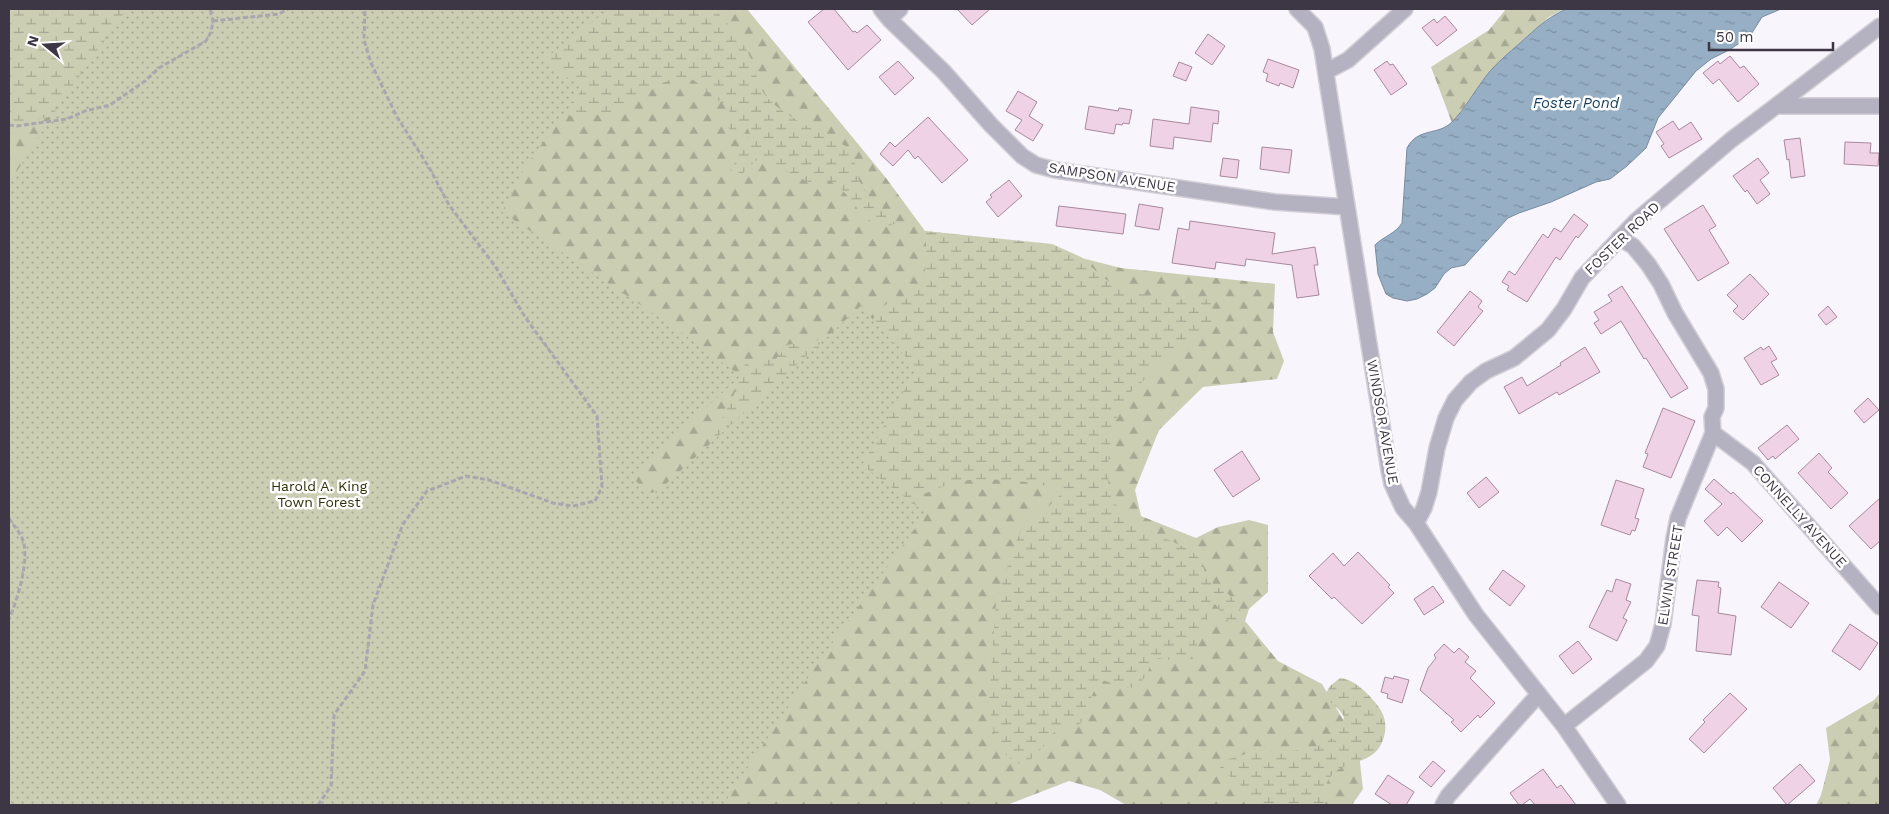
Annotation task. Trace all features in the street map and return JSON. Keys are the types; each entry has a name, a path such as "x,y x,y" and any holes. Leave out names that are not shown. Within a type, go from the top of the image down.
{"street":[{"name":"WINDSOR AVENUE","path":"1297,9 1315,27 1321,43 1389,470 1396,495 1476,615 1564,726 1618,805"},
{"path":"1326,71 1348,60 1406,9"},
{"name":"SAMPSON AVENUE","path":"890,12 1012,146 1022,156 1036,165 1055,170 1275,202 1347,206"},
{"name":"FOSTER ROAD","path":"1416,523 1427,500 1437,448 1446,418 1455,400 1471,382 1486,371 1514,358 1548,330 1564,309 1582,278 1637,220 1731,140 1880,26"},
{"path":"1776,106 1880,106"},
{"name":"ELWIN STREET","path":"1564,726 1646,661 1658,646 1678,518 1713,433 1712,417 1716,408 1716,389 1711,373 1648,264 1633,246 1619,238"},
{"name":"CONNELLY AVENUE","path":"1713,433 1753,463 1880,607"},
{"path":"1444,805 1448,796 1539,694"}],"path":[{"path":"9,125 17,126 68,119 85,111 110,105 145,81 159,68 206,41 211,32 213,21 210,9"},
{"path":"213,21 279,14 288,9"},
{"path":"318,805 331,786 334,715 365,671 373,605 404,524 427,491 466,476 489,480 553,503 573,506 595,501 602,488 597,416 525,317 495,266 449,205 430,169 397,117 371,63 364,40 364,9"},
{"path":"9,518 23,540 24,564 17,600 9,619"}],"green space":[{"path":"9,9 142,9 56,115 17,125 9,123"},
{"name":"Harold A. King Town Forest","path":"127,9 609,9 542,61 583,88 525,167 502,212 678,330 741,376 630,477 654,495 861,306 916,369 862,465 926,513 813,670 723,805 9,805 9,184 59,105"},
{"path":"490,9 714,9 744,45 763,92 790,116 847,147 853,155 857,175 862,186 875,203 895,223 879,226 872,223 859,211 843,191 830,181 812,184 759,159 737,179 731,176 732,168 750,134 748,129 743,128 736,131 728,128 730,114 728,107 690,79 671,81 649,87 610,112 595,115 550,117"},
{"name":"Harold A. King Town Forest","path":"609,9 747,9 886,178 925,231 1019,242 1121,268 1275,284 1273,332 1284,361 1277,379 1203,387 1159,430 1135,490 1141,516 1196,538 1218,527 1249,520 1268,525 1268,592 1249,609 1245,621 1278,661 1322,684 1358,745 1363,789 1352,805 1126,805 1100,790 1069,781 1007,805 9,805 9,51"},
{"path":"1506,9 1564,9 1549,17 1494,67 1452,123 1431,67 1489,30"},
{"path":"925,231 1052,244 1081,257 1102,277 1125,291 1172,299 1206,299 1210,301 1213,316 1211,323 1206,329 1193,341 1163,362 1129,394 1122,405 1113,427 1108,477 1113,500 1121,511 1144,527 1197,556 1208,579 1235,601 1241,611 1237,622 1232,624 1229,622 1211,600 1207,609 1207,623 1191,658 1184,662 1157,658 1151,663 1147,675 1136,687 1127,688 1099,679 1080,725 1061,727 1048,737 1045,745 1028,762 1021,764 1014,762 1001,750 995,737 989,704 996,600 1024,524 1049,506 1060,495 1043,485 1032,483 1005,480 966,480 927,492 898,508 354,732 649,494 662,489 705,455 736,390 743,366 748,362 776,359 787,345 864,333 884,306 894,299 911,297 917,292 924,277 926,267"},
{"path":"1340,678 1359,686 1379,708 1385,723 1382,743 1369,757 1337,770 1331,776 1325,790 1325,805 1255,805 1245,789 1220,769 1222,761 1256,751 1278,752 1311,749 1327,742 1340,731 1344,717 1324,697 1330,686"},
{"path":"1880,693 1880,805 1816,805 1821,795 1830,760 1826,728 1874,700"}],"water":[{"name":"Foster Pond","path":"1566,9 1781,9 1762,17 1750,36 1711,59 1696,71 1658,118 1646,148 1610,179 1596,182 1508,218 1465,265 1451,268 1444,274 1435,288 1427,294 1407,301 1393,298 1386,294 1378,274 1375,245 1396,230 1402,223 1407,148 1412,141 1422,134 1441,129 1452,122 1498,62 1541,24"}],"building":[{"path":"824,9 834,9 853,32 857,33 867,25 881,40 848,70 808,22"},
{"path":"957,9 990,9 972,25"},
{"path":"1445,16 1457,30 1437,46 1422,28 1434,19 1437,23"},
{"path":"1208,34 1225,46 1212,65 1195,53"},
{"path":"1730,56 1740,68 1744,66 1759,84 1738,102 1719,79 1713,84 1703,73 1718,61 1720,64"},
{"path":"1268,59 1299,70 1293,88 1280,83 1279,86 1266,81 1268,74 1263,72"},
{"path":"898,61 914,78 895,95 879,77"},
{"path":"1387,61 1390,65 1393,64 1407,84 1391,95 1374,70"},
{"path":"1179,62 1192,67 1186,81 1173,76"},
{"path":"1018,91 1037,102 1029,116 1043,125 1033,141 1015,130 1022,120 1006,111"},
{"path":"1089,106 1118,111 1119,108 1132,110 1129,124 1116,124 1114,134 1085,129"},
{"path":"1191,107 1219,111 1218,124 1213,123 1211,142 1174,137 1173,149 1150,146 1153,119 1189,124"},
{"path":"928,117 968,160 942,183 918,156 915,159 908,150 893,166 880,154 890,142 895,147"},
{"path":"1673,121 1679,130 1691,122 1702,139 1669,158 1661,146 1664,144 1656,132"},
{"path":"1800,138 1805,176 1791,178 1784,140"},
{"path":"1845,142 1871,143 1870,153 1879,153 1878,166 1844,164"},
{"path":"1262,147 1292,150 1289,173 1260,169"},
{"path":"1223,158 1239,160 1237,178 1220,176"},
{"path":"1758,158 1769,173 1760,180 1770,194 1757,204 1747,190 1745,192 1733,176"},
{"path":"1009,180 1022,196 998,217 986,202 992,197 990,195"},
{"path":"1139,204 1163,208 1159,230 1135,226"},
{"path":"1703,205 1716,226 1709,230 1729,263 1698,281 1664,229"},
{"path":"1059,206 1126,214 1123,234 1056,226"},
{"path":"1574,214 1588,225 1578,238 1576,236 1560,260 1556,257 1527,302 1507,290 1509,286 1502,282 1509,271 1515,275 1543,234 1548,238 1554,228 1561,232"},
{"path":"1190,221 1275,233 1272,254 1315,247 1318,265 1314,265 1319,295 1297,298 1292,265 1246,259 1245,266 1216,262 1215,269 1172,263 1178,228 1189,230"},
{"path":"1750,274 1769,294 1743,320 1733,311 1738,306 1727,295"},
{"path":"1622,286 1688,388 1671,398 1621,321 1601,334 1594,323 1599,320 1594,312 1612,301 1608,295"},
{"path":"1470,291 1482,301 1478,307 1483,311 1454,346 1437,332"},
{"path":"1828,306 1837,317 1826,325 1818,315"},
{"path":"1769,346 1777,359 1771,362 1779,375 1761,385 1744,358 1761,347 1763,350"},
{"path":"1585,347 1600,372 1559,395 1557,392 1519,414 1504,387 1522,377 1527,386 1561,365 1560,363"},
{"path":"1868,398 1879,410 1864,423 1854,411"},
{"path":"1663,408 1695,421 1671,478 1643,467 1648,454 1645,453"},
{"path":"1787,425 1799,439 1775,459 1773,456 1768,460 1758,448"},
{"path":"1242,451 1260,479 1233,497 1214,470"},
{"path":"1819,453 1832,468 1828,472 1848,493 1831,509 1798,473"},
{"path":"1486,477 1499,492 1479,508 1467,493"},
{"path":"1714,479 1731,494 1733,492 1763,521 1742,542 1727,527 1718,536 1704,521 1722,504 1705,489"},
{"path":"1616,480 1644,489 1635,518 1639,519 1635,531 1632,530 1630,535 1601,525"},
{"path":"1880,498 1880,541 1871,549 1849,526"},
{"path":"1358,552 1390,585 1388,587 1394,593 1362,624 1334,597 1332,599 1309,576 1333,553 1344,566"},
{"path":"1503,570 1525,586 1510,606 1489,589"},
{"path":"1616,579 1631,584 1626,600 1631,602 1623,618 1627,620 1617,641 1589,627 1607,590 1612,592"},
{"path":"1697,580 1719,582 1718,587 1721,588 1718,613 1736,616 1731,655 1696,651 1699,616 1692,615"},
{"path":"1779,582 1809,603 1791,628 1761,607"},
{"path":"1433,586 1444,602 1424,615 1414,599"},
{"path":"1850,624 1878,643 1860,670 1832,651"},
{"path":"1578,641 1592,659 1573,674 1559,656"},
{"path":"1444,644 1454,653 1459,648 1469,657 1465,662 1476,671 1470,678 1495,703 1480,718 1478,715 1461,732 1451,722 1454,720 1420,690 1428,668 1436,658 1434,655"},
{"path":"1394,676 1409,680 1402,703 1387,698 1388,694 1381,692 1385,677 1393,679"},
{"path":"1730,693 1747,709 1704,753 1689,739 1705,722 1703,720"},
{"path":"1433,761 1445,771 1431,787 1419,777"},
{"path":"1800,764 1815,781 1787,805 1773,788"},
{"path":"1543,769 1557,788 1561,785 1576,805 1535,805 1530,799 1519,805 1510,793"},
{"path":"1388,775 1414,792 1406,805 1392,805 1375,794"}]}
